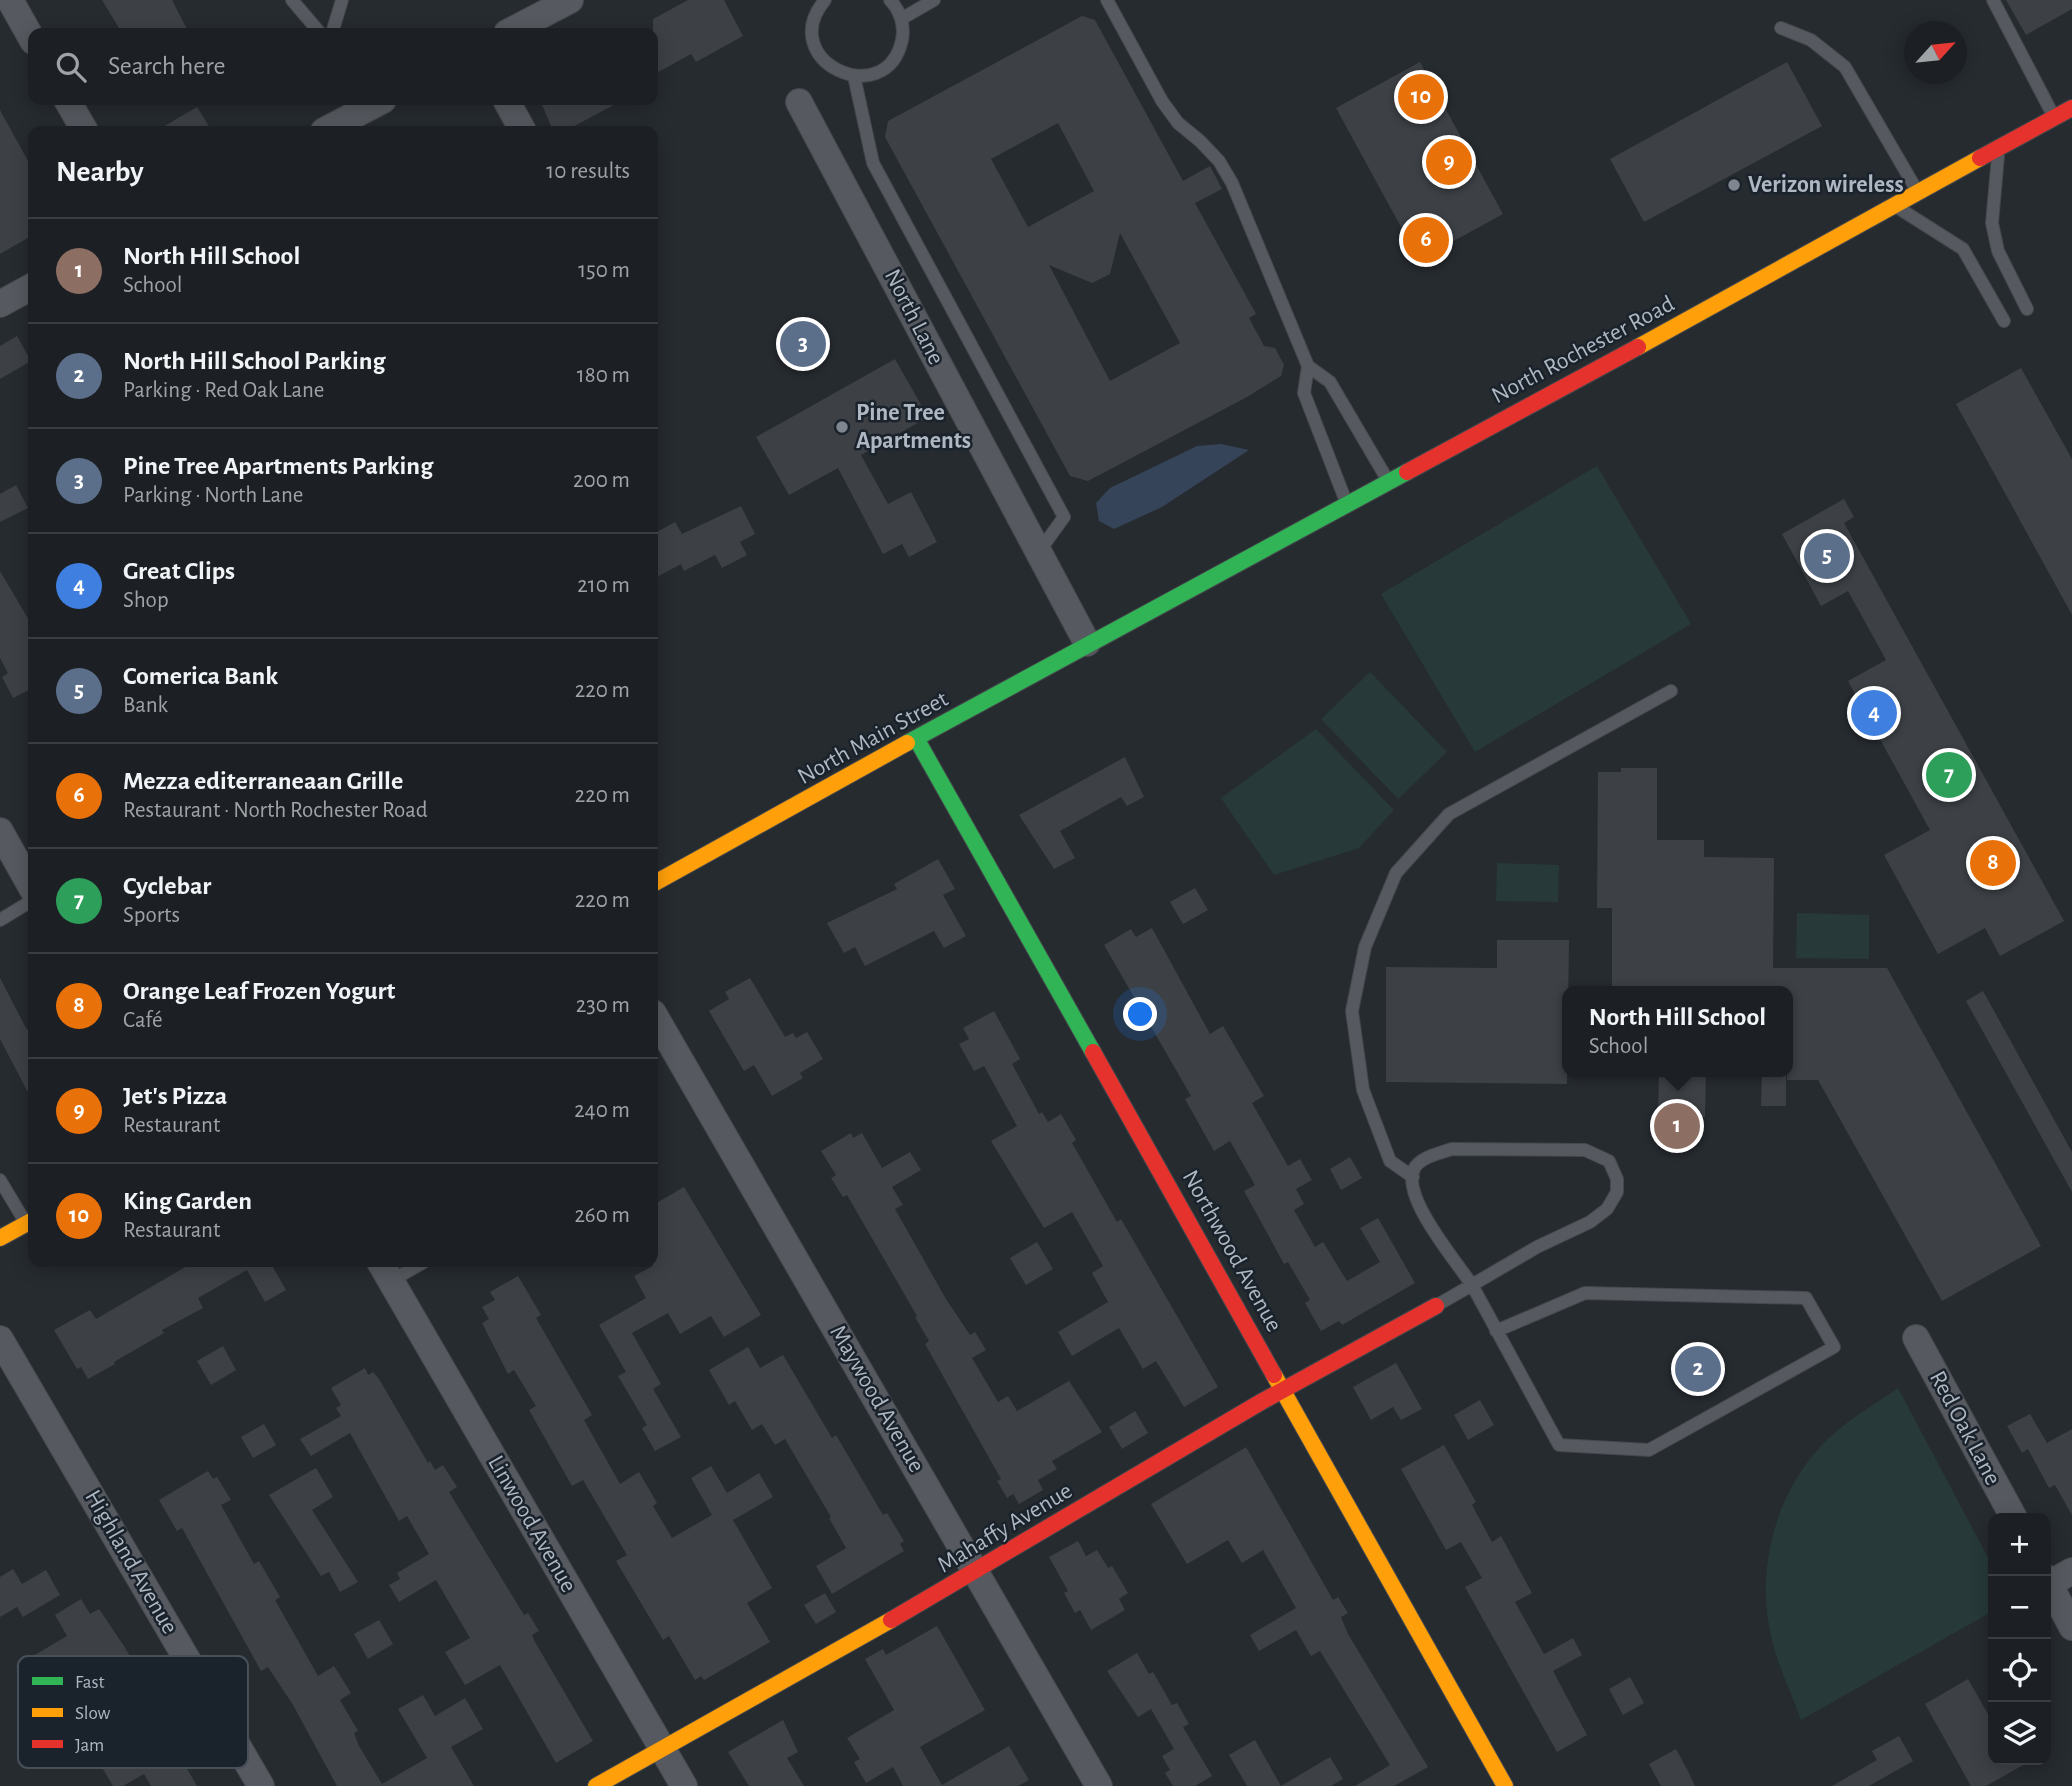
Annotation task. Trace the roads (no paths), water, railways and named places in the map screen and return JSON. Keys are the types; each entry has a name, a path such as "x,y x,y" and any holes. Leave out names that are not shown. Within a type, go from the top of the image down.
{"street":[{"path":"10,0 28,32"},
{"path":"516,28 569,0"},
{"name":"North Lane","path":"799,102 1087,643"},
{"path":"70,105 82,126"},
{"path":"332,126 364,105"},
{"path":"509,105 520,126"},
{"name":"North Rochester Road","path":"1114,629 1387,480 1604,366 2072,108"},
{"path":"0,304 28,289"},
{"name":"North Main Street","path":"658,881 1114,629"},
{"name":"Northwood Avenue","path":"917,740 1505,1786"},
{"path":"0,831 28,881"},
{"name":"Maywood Avenue","path":"658,1022 1100,1786"},
{"path":"0,1238 28,1223"},
{"name":"Linwood Avenue","path":"386,1271 684,1786"},
{"name":"Mahaffy Avenue","path":"596,1786 977,1572 1283,1390 1436,1306"},
{"name":"Red Oak Lane","path":"1916,1338 2011,1513"},
{"name":"Highland Avenue","path":"0,1339 185,1656"},
{"path":"2056,1578 2072,1627"},
{"name":"Highland Avenue","path":"248,1764 261,1786"}],"lane":[{"path":"292,0 316,28"},
{"path":"334,28 342,0"},
{"path":"825,0 813,23 818,53 839,73 854,76 875,72 892,60 903,33 901,19 890,0"},
{"path":"901,19 934,0"},
{"path":"1107,0 1162,101 1178,123 1219,161 1232,183 1308,366 1330,383 1387,480"},
{"path":"1993,0 2054,117"},
{"path":"1781,28 1811,40 1845,67 1918,192"},
{"path":"854,76 873,163 1064,517 1038,553"},
{"path":"1998,148 1992,223 1998,251 2027,309"},
{"path":"1894,205 1963,250 2004,321"},
{"path":"1308,366 1304,393 1347,503"},
{"path":"1413,1177 1390,1161 1363,1090 1353,1012 1365,947 1396,873 1449,814 1671,691"},
{"path":"0,920 28,903"},
{"path":"1436,1306 1472,1285 1537,1247 1590,1222 1607,1209 1617,1192 1617,1179 1609,1161 1586,1150 1452,1149 1428,1157 1415,1168 1411,1184 1417,1204 1472,1285 1496,1331 1559,1446 1649,1450 1834,1347 1806,1298 1586,1293 1496,1331"},
{"path":"0,1180 28,1221"}],"water":[{"path":"1221,444 1249,450 1162,507 1114,529 1099,521 1096,503 1110,488 1197,446"}],"place":[{"name":"King Garden","path":"1421,97"},
{"name":"Jet's Pizza","path":"1449,162"},
{"name":"Verizon wireless","path":"1734,185"},
{"name":"Mezza editerraneaan Grille","path":"1426,240"},
{"name":"Pine Tree Apartments Parking","path":"803,344"},
{"name":"Pine Tree Apartments","path":"842,427"},
{"name":"Comerica Bank","path":"1827,556"},
{"name":"Great Clips","path":"1874,713"},
{"name":"Cyclebar","path":"1949,775"},
{"name":"Orange Leaf Frozen Yogurt","path":"1993,863"},
{"name":"North Hill School","path":"1677,1126"},
{"name":"North Hill School Parking","path":"1698,1369"}]}
